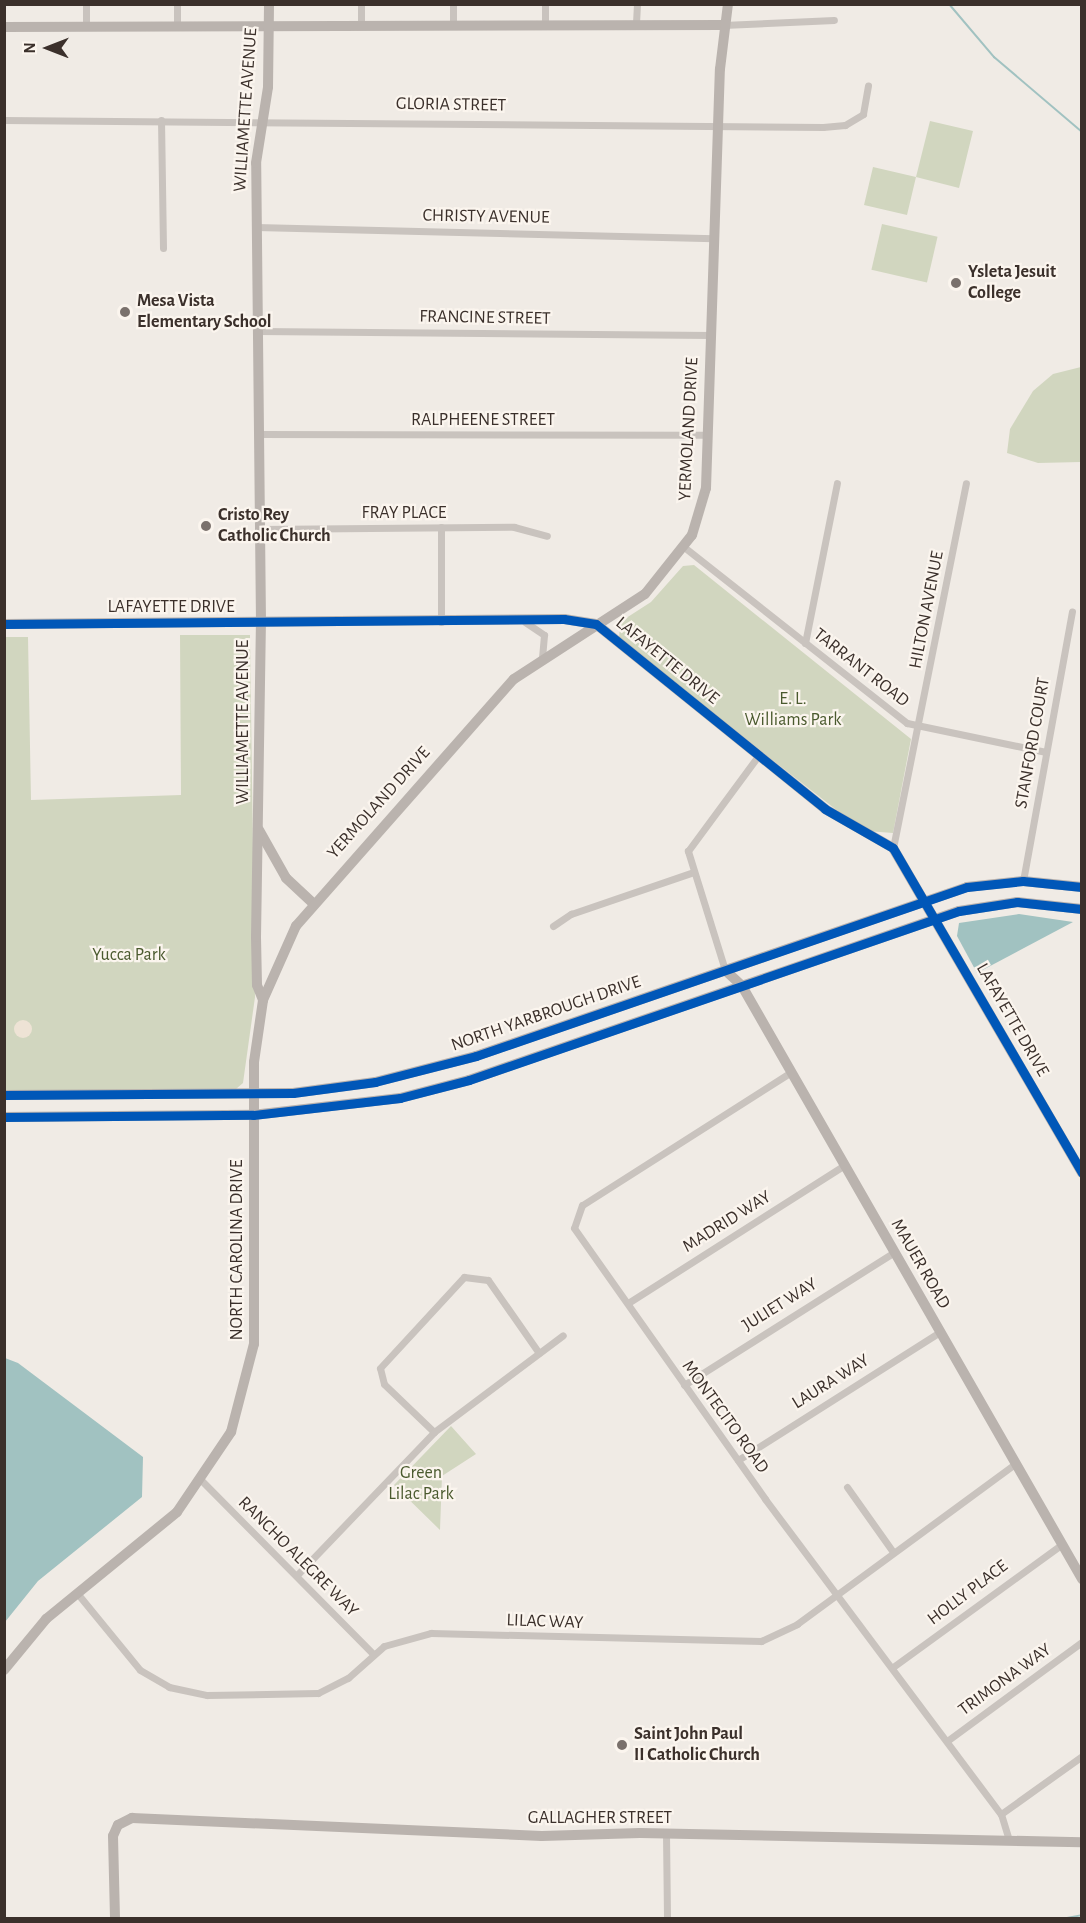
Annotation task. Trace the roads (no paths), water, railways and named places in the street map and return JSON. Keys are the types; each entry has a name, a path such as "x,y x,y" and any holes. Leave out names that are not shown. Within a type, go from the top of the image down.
{"main road":[{"name":"NORTH YARBROUGH DRIVE","path":"4,1095 316,1091 390,1079 476,1056 967,887 1023,881 1082,887"},
{"name":"NORTH YARBROUGH DRIVE","path":"4,1117 253,1115 394,1099 469,1080 934,919 1017,902 1082,909"},
{"path":"390,1079 394,1099"}],"street":[{"path":"86,4 86,27"},
{"path":"177,4 177,26"},
{"name":"WILLIAMETTE AVENUE","path":"253,1093 263,1000 257,985 261,622 256,163 263,119 269,4"},
{"path":"361,4 361,25"},
{"path":"453,4 453,25"},
{"path":"545,4 545,24"},
{"path":"636,23 637,4"},
{"name":"YERMOLAND DRIVE","path":"263,1000 283,951 313,903 492,701 542,657 655,586 684,548 706,488 718,123 723,25 728,4"},
{"path":"4,27 636,23 723,25 834,20"},
{"name":"GLORIA STREET","path":"4,120 263,119 845,125 867,109 868,85"},
{"path":"161,120 163,248"},
{"name":"CHRISTY AVENUE","path":"256,226 714,238"},
{"name":"FRANCINE STREET","path":"258,331 711,335"},
{"name":"RALPHEENE STREET","path":"259,434 707,435"},
{"path":"805,643 837,483"},
{"name":"HILTON AVENUE","path":"893,848 919,729 966,483"},
{"path":"441,527 441,622"},
{"name":"FRAY PLACE","path":"260,529 514,527 547,536"},
{"name":"TARRANT ROAD","path":"684,548 919,729 1046,752"},
{"name":"STANFORD COURT","path":"1023,881 1072,611"},
{"path":"522,621 544,635 542,657"},
{"name":"LAFAYETTE DRIVE","path":"4,624 522,621 596,624 758,756 854,830 893,848 1082,1173"},
{"path":"725,970 691,873 691,843 758,756"},
{"name":"WILLIAMETTE AVENUE","path":"259,830 286,878 313,903"},
{"path":"554,926 571,914 691,873"},
{"name":"MAUER ROAD","path":"725,970 742,986 788,1074 894,1252 1082,1579"},
{"name":"MONTECITO ROAD","path":"788,1074 577,1210 576,1232 738,1460 1001,1814 1009,1841"},
{"name":"NORTH CAROLINA DRIVE","path":"4,1670 28,1639 77,1593 159,1529 202,1481 231,1432 254,1344 253,1093"},
{"name":"MADRID WAY","path":"628,1303 843,1166"},
{"name":"JULIET WAY","path":"684,1385 894,1252"},
{"path":"434,1432 384,1384 380,1368 461,1280 477,1274 488,1280 538,1353"},
{"name":"LAURA WAY","path":"738,1460 940,1332"},
{"path":"297,1575 434,1432 563,1335"},
{"name":"LILAC WAY","path":"77,1593 128,1660 153,1679 184,1692 304,1696 342,1682 373,1654 397,1640 431,1633 760,1641 784,1633 1016,1463"},
{"name":"RANCHO ALEGRE WAY","path":"202,1481 373,1654"},
{"path":"847,1487 893,1552"},
{"name":"HOLLY PLACE","path":"893,1667 1062,1544"},
{"name":"TRIMONA WAY","path":"947,1741 1082,1642"},
{"path":"1001,1814 1082,1756"},
{"name":"GALLAGHER STREET","path":"115,1918 113,1836 121,1822 272,1822 542,1836 666,1834 1082,1842"},
{"path":"666,1834 667,1918"}],"water":[{"path":"1019,914 1073,922 977,973 957,936 959,923"},
{"path":"5,1358 18,1363 143,1457 142,1497 38,1581 5,1622"}],"waterway":[{"path":"949,4 994,57 1082,132"},
{"path":"1067,1918 1082,1915"}],"place":[{"name":"Ysleta Jesuit College","path":"956,283"},
{"name":"Mesa Vista Elementary School","path":"125,312"},
{"name":"Cristo Rey Catholic Church","path":"206,526"},
{"name":"Saint John Paul II Catholic Church","path":"622,1745"}],"park label":[{"name":"E. L. Williams Park","path":"793,710"},
{"name":"Yucca Park","path":"129,955"},
{"name":"Green Lilac Park","path":"421,1484"}]}
